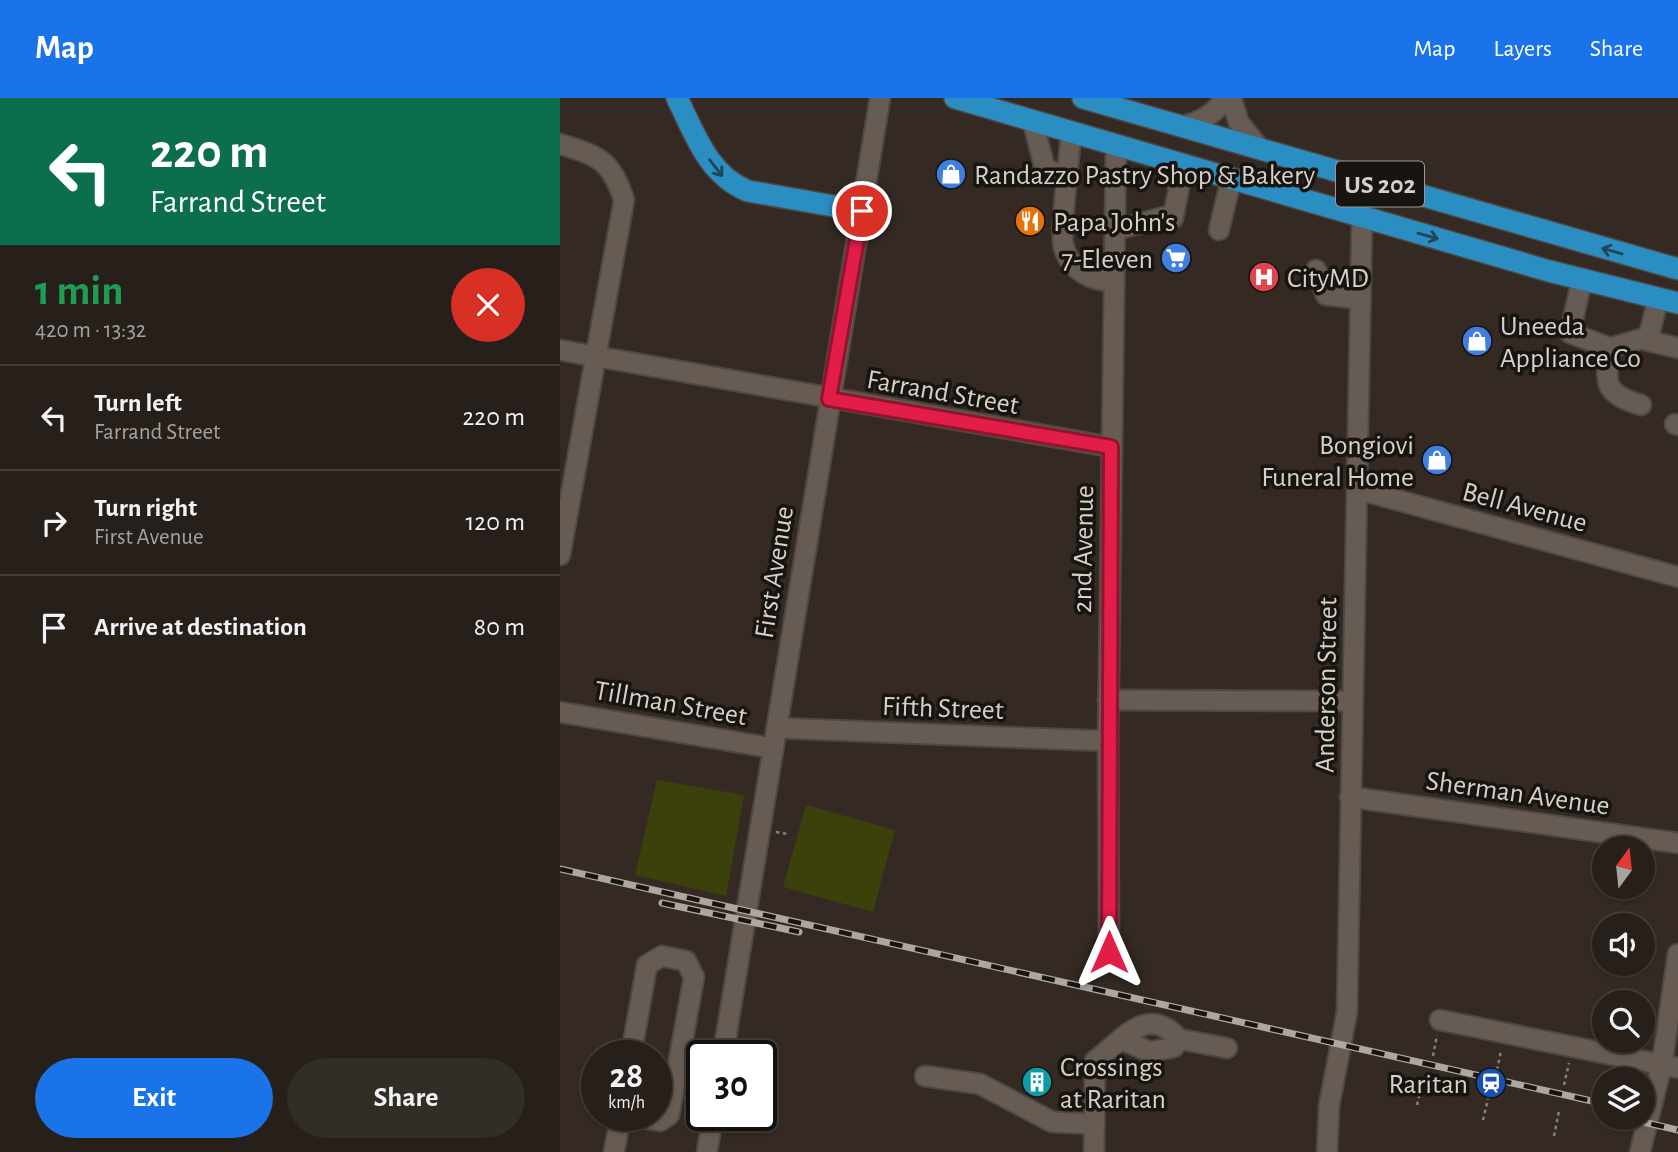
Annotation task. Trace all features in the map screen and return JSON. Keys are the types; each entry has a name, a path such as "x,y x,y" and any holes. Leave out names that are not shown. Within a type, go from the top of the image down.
{"highway":[{"path":"677,98 702,149 718,172 732,184 748,191 862,211"},
{"name":"US 202","path":"956,98 1231,180 1668,301"},
{"name":"US 202","path":"1083,98 1678,269"},
{"path":"1130,98 1158,119"}],"street":[{"name":"First Avenue","path":"725,1040 880,98"},
{"path":"1182,126 1195,124 1228,98 1239,123 1260,149"},
{"path":"1033,121 1045,169 1068,177"},
{"path":"1071,133 1063,247 1074,266 1095,281 1114,282"},
{"path":"560,144 594,154 617,177 624,200 560,555"},
{"name":"2nd Avenue","path":"1109,952 1108,700 1116,147"},
{"path":"1115,229 1169,218 1183,166"},
{"path":"1219,230 1231,180"},
{"name":"Anderson Street","path":"1327,1152 1329,1105 1347,1012 1362,217"},
{"path":"1316,270 1326,295 1361,299"},
{"path":"1582,279 1570,333 1610,348 1642,339 1678,348"},
{"path":"1648,340 1668,301"},
{"path":"1610,348 1606,377 1611,391 1641,405"},
{"name":"Farrand Street","path":"560,350 1111,447"},
{"name":"Bell Avenue","path":"1357,489 1678,577"},
{"path":"1108,700 1352,701"},
{"name":"Tillman Street","path":"560,712 772,748"},
{"name":"Fifth Street","path":"777,728 1108,741"},
{"name":"Sherman Avenue","path":"1350,797 1678,843"},
{"path":"1640,1152 1670,1066 1678,954"},
{"path":"634,1040 647,965 662,956 686,961 694,977 672,1098"},
{"path":"1440,1020 1572,1049 1670,1066"},
{"path":"1094,1152 1094,1061 1123,1040 1139,1024 1156,1024 1172,1029 1179,1040 1227,1048"},
{"path":"1123,1040 1150,1052 1174,1048 1179,1040"},
{"path":"925,1076 980,1084 1052,1122 1094,1117"},
{"path":"614,1152 619,1131"},
{"path":"698,1152 710,1134"}],"path":[{"path":"776,832 789,834"},
{"path":"1497,1070 1505,1034"},
{"path":"1564,1085 1572,1049"},
{"path":"1417,1105 1423,1080"},
{"path":"1483,1120 1489,1095"},
{"path":"1554,1136 1559,1111"}],"green space":[{"path":"657,780 744,795 726,896 635,875"},
{"path":"806,805 895,830 873,912 783,887"}],"railway":[{"path":"560,869 1592,1101"},
{"path":"662,903 799,932"},
{"path":"1655,1125 1678,1130"}],"place":[{"name":"Randazzo Pastry Shop & Bakery","path":"951,174"},
{"name":"Papa John's","path":"1030,221"},
{"name":"7-Eleven","path":"1176,258"},
{"name":"CityMD","path":"1264,277"},
{"name":"Uneeda Appliance Co","path":"1477,341"},
{"name":"Bongiovi Funeral Home","path":"1437,460"},
{"name":"Crossings at Raritan","path":"1037,1082"},
{"name":"Raritan","path":"1491,1083"}],"route":[{"path":"862,211 829,399 1111,447 1109,952"}]}
